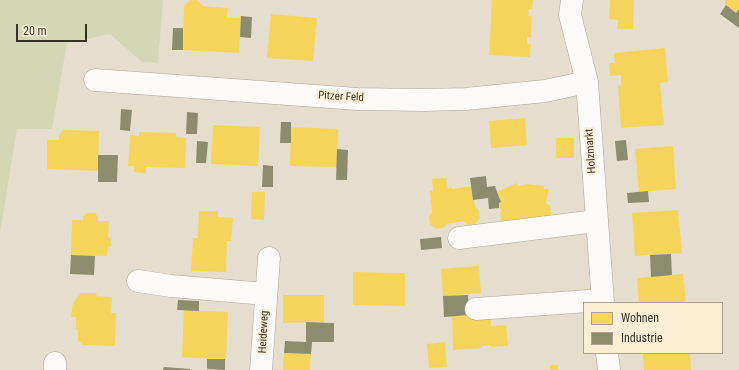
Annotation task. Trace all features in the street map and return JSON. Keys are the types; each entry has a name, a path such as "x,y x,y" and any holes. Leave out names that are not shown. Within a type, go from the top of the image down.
{"street":[{"name":"Holzmarkt","path":"572,0 570,15 587,82 603,301"},
{"name":"Pitzer Feld","path":"95,80 357,99 422,100 466,99 537,92 587,82"},
{"path":"459,238 596,221"},
{"name":"Heideweg","path":"261,370 268,258"},
{"path":"138,281 171,286 266,294"},
{"path":"587,302 603,301"},
{"path":"476,309 583,302"},
{"path":"607,354 609,370"}],"green space":[{"path":"0,0 163,0 158,63 142,62 110,34 67,43 52,129 17,129 0,233"}],"building: Wohnen":[{"path":"190,0 197,0 203,6 228,8 227,18 240,18 240,15 241,16 239,53 183,50 184,6"},
{"path":"492,0 533,0 532,9 529,9 528,16 532,16 531,37 527,37 527,44 531,44 530,57 489,55"},
{"path":"610,0 634,0 633,29 617,29 618,20 609,19"},
{"path":"725,0 739,0 739,9 736,13 725,4"},
{"path":"271,14 317,18 313,61 267,58"},
{"path":"665,48 668,82 660,83 664,125 621,128 618,86 621,85 621,75 610,76 609,63 615,63 614,53"},
{"path":"525,118 527,145 491,148 489,121"},
{"path":"213,125 260,127 258,166 211,164"},
{"path":"291,127 338,129 337,167 290,166"},
{"path":"64,130 99,131 98,171 47,169 47,140 59,140 59,135"},
{"path":"139,132 176,133 176,137 186,138 185,168 146,167 146,173 134,172 134,166 128,166 130,135 139,136"},
{"path":"556,138 574,138 574,158 556,158"},
{"path":"673,146 676,189 639,192 635,149"},
{"path":"446,178 448,189 450,187 452,189 472,186 475,207 479,210 480,218 475,224 467,225 463,221 447,224 443,228 436,229 430,224 429,217 432,212 430,191 433,191 432,179"},
{"path":"517,183 518,186 527,184 544,186 544,189 549,189 546,203 550,206 551,214 548,219 506,224 501,220 500,213 502,210 500,209 499,203 501,202 497,192"},
{"path":"252,192 265,192 264,220 251,219"},
{"path":"678,210 682,253 635,256 632,213"},
{"path":"199,211 218,211 218,217 233,218 231,241 227,241 226,272 191,271 193,238 198,238"},
{"path":"87,213 95,213 98,217 98,221 109,221 108,237 111,238 111,246 108,248 107,256 71,255 72,220 83,220 83,217"},
{"path":"479,266 481,293 443,296 441,269"},
{"path":"353,272 405,273 405,306 353,305"},
{"path":"683,274 686,302 639,302 637,278"},
{"path":"81,293 97,293 96,296 112,297 111,313 116,313 115,346 83,345 78,340 76,317 71,317 73,303"},
{"path":"283,295 324,295 324,322 283,323"},
{"path":"184,310 228,312 226,360 182,357"},
{"path":"490,313 491,326 506,325 508,346 491,347 491,345 482,346 482,348 453,350 452,316"},
{"path":"445,342 447,367 429,368 427,344"},
{"path":"284,353 311,354 310,370 283,370"},
{"path":"643,354 690,354 691,370 644,370"},
{"path":"550,365 558,365 558,370 550,370"}],"building: Industrie":[{"path":"726,5 736,13 739,9 739,28 720,14"},
{"path":"241,16 252,17 251,38 240,37"},
{"path":"173,28 183,28 183,50 172,50"},
{"path":"121,109 132,110 130,131 120,130"},
{"path":"187,112 198,113 197,134 186,134"},
{"path":"281,122 291,122 291,143 280,143"},
{"path":"626,140 628,160 617,161 615,141"},
{"path":"197,141 208,142 206,163 196,163"},
{"path":"337,149 348,150 347,180 336,180"},
{"path":"98,155 118,155 117,182 98,182"},
{"path":"263,165 273,166 273,187 262,187"},
{"path":"486,176 487,187 495,186 501,202 499,203 499,208 489,209 488,198 473,200 470,178"},
{"path":"648,191 649,202 628,203 627,193"},
{"path":"441,237 442,248 421,250 420,239"},
{"path":"671,254 672,275 651,277 650,255"},
{"path":"71,255 95,256 94,275 70,274"},
{"path":"468,295 469,315 444,317 443,296"},
{"path":"178,300 199,301 199,311 177,310"},
{"path":"306,322 334,323 334,342 312,342 311,354 284,353 285,341 306,342"},
{"path":"207,359 225,359 225,370 207,369"},
{"path":"164,367 190,369 190,370 163,370"}]}
